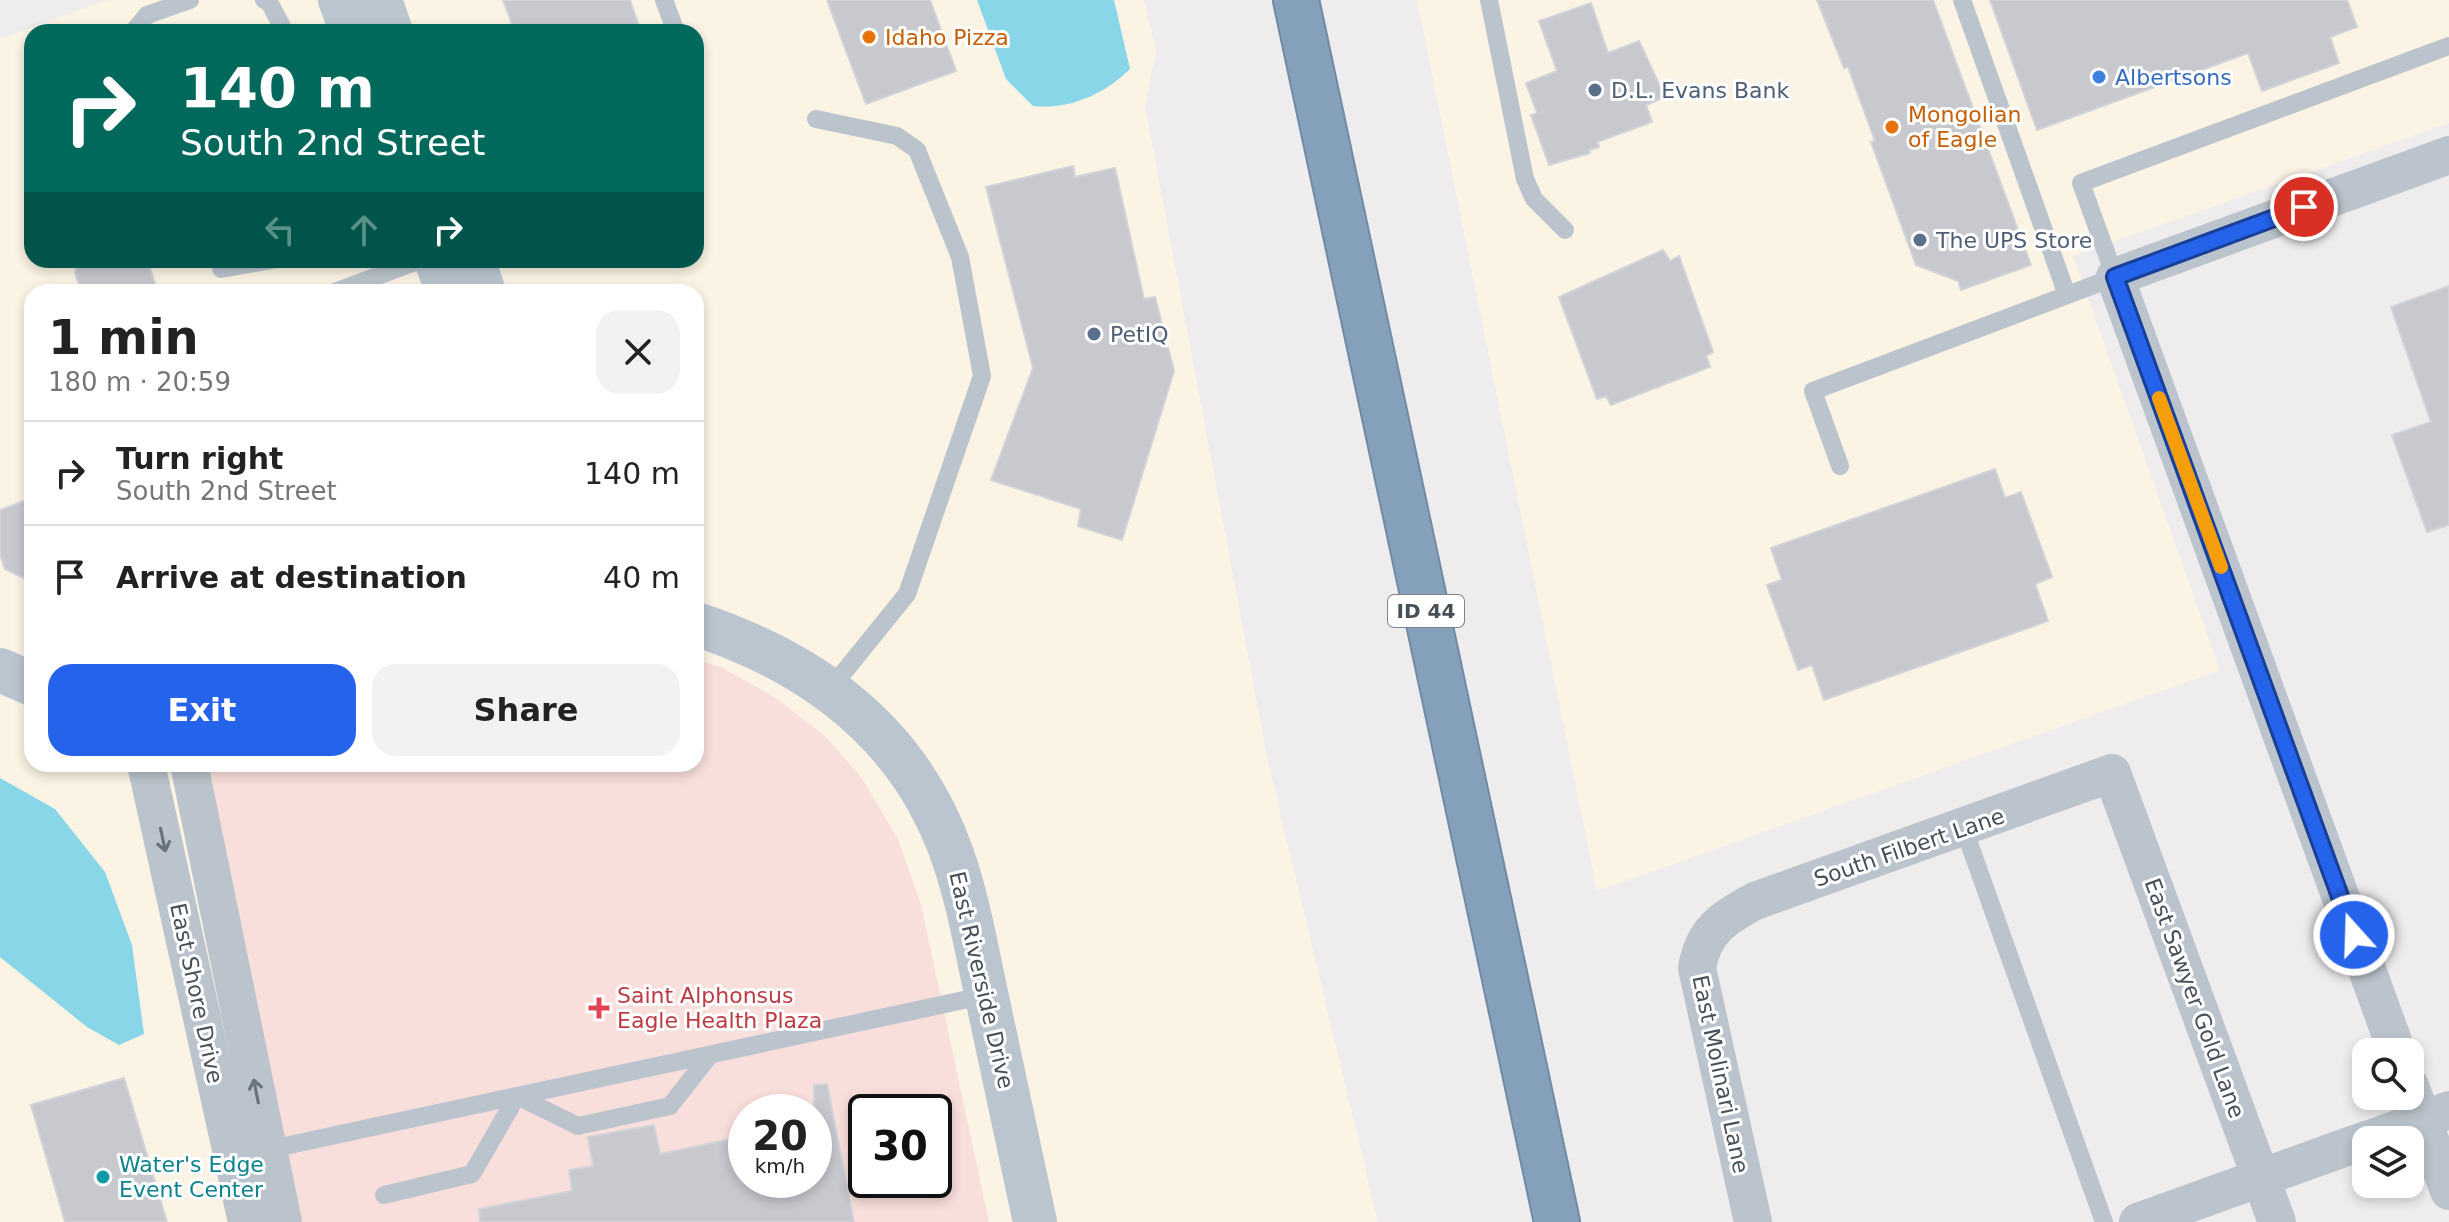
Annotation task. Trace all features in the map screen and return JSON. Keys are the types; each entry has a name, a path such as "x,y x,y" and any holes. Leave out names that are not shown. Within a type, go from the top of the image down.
{"highway":[{"name":"ID 44","path":"1296,0 1557,1222"}],"street":[{"path":"340,0 349,24"},
{"path":"380,0 388,24"},
{"path":"2392,1038 2115,277 2449,155"},
{"name":"East Riverside Drive","path":"704,627 751,642 831,688 890,746 927,800 952,853 987,995 1035,1222"},
{"path":"0,670 24,680"},
{"name":"East Shore Drive","path":"148,772 250,1154 283,1222"},
{"name":"East Shore Drive","path":"190,772 250,1154 247,1222"},
{"name":"South Filbert Lane","path":"1711,929 1755,901 1964,829 2112,773"},
{"name":"East Sawyer Gold Lane","path":"2112,773 2277,1222"},
{"name":"East Molinari Lane","path":"1711,929 1701,945 1697,968 1753,1222"},
{"path":"2390,1126 2427,1105 2449,1191"},
{"path":"2138,1222 2352,1145"}],"lane":[{"path":"140,24 147,15 190,0"},
{"path":"264,0 269,2 281,24"},
{"path":"664,0 673,24"},
{"path":"1489,0 1525,179 1534,199 1565,230"},
{"path":"1962,0 2067,295"},
{"path":"1840,466 1813,391 2115,277 2081,183 2449,46"},
{"path":"816,119 897,136 917,150 960,257 982,376 907,594 831,688"},
{"path":"221,269 227,268"},
{"path":"356,284 399,268"},
{"path":"1964,829 2104,1222"},
{"path":"250,1154 987,995"},
{"path":"517,1096 578,1126 670,1106 710,1055"},
{"path":"384,1195 472,1174 517,1096"}],"shaded area":[{"path":"108,0 1144,0 1156,50 1145,106 1268,762 1378,1222 0,1222 0,39 24,30 24,268 704,268 704,24 42,24"},
{"path":"1417,0 2449,0 2449,123 2073,256 2220,670 1597,891"},
{"name":"Saint Alphonsus Eagle Health Plaza","path":"704,662 721,667 776,698 824,735 861,777 898,839 921,904 989,1222 302,1222 207,787 209,772 704,772"}],"water":[{"path":"977,0 1114,0 1130,69 1098,93 1073,103 1033,106 1006,79"},
{"path":"0,778 55,809 105,872 132,945 144,1034 119,1045 87,1027 0,957"}],"building":[{"path":"503,0 630,0 638,24 512,24"},
{"path":"827,0 930,0 956,71 866,104"},
{"path":"1817,0 1933,0 2031,265 1961,290 1958,281 1916,265 1871,142 1875,141 1848,67 1844,68"},
{"name":"Albertsons","path":"1990,0 2347,0 2357,27 2330,37 2339,63 2262,91 2248,53 2037,130"},
{"name":"D.L. Evans Bank","path":"1591,3 1608,53 1639,41 1665,97 1646,105 1652,122 1597,142 1599,147 1589,150 1590,153 1549,165 1531,115 1537,113 1526,83 1557,71 1539,21"},
{"name":"PetIQ","path":"1073,166 1075,177 1115,168 1144,299 1155,297 1174,371 1122,540 1078,526 1081,509 991,480 1033,368 986,187"},
{"path":"1663,250 1670,261 1679,256 1713,352 1706,356 1710,367 1611,405 1606,396 1597,399 1559,297"},
{"path":"77,268 150,268 155,284 79,284"},
{"path":"2449,286 2449,525 2427,532 2392,435 2431,422 2391,307"},
{"path":"1995,469 2005,498 2021,492 2052,577 2035,584 2048,621 1824,700 1812,665 1798,670 1767,585 1782,580 1771,548"},
{"path":"24,501 24,578 5,569 0,554 0,510"},
{"name":"Water's Edge Event Center","path":"124,1078 167,1222 65,1222 31,1105"},
{"path":"827,1084 829,1094 814,1094 814,1085"},
{"path":"832,1110 854,1222 480,1222 479,1209 572,1191 569,1170 593,1166 588,1137 654,1125 660,1154 728,1140 728,1198 832,1198"}],"slow traffic":[{"path":"2159,398 2221,567"}],"place":[{"name":"Idaho Pizza","path":"869,37"},
{"name":"Albertsons","path":"2099,77"},
{"name":"D.L. Evans Bank","path":"1595,90"},
{"name":"Mongolian of Eagle","path":"1892,127"},
{"name":"The UPS Store","path":"1920,240"},
{"name":"PetIQ","path":"1094,334"},
{"name":"Saint Alphonsus Eagle Health Plaza","path":"599,1008"},
{"name":"Water's Edge Event Center","path":"103,1177"}],"route":[{"path":"2304,207 2156,259 2115,277 2354,935"}]}
